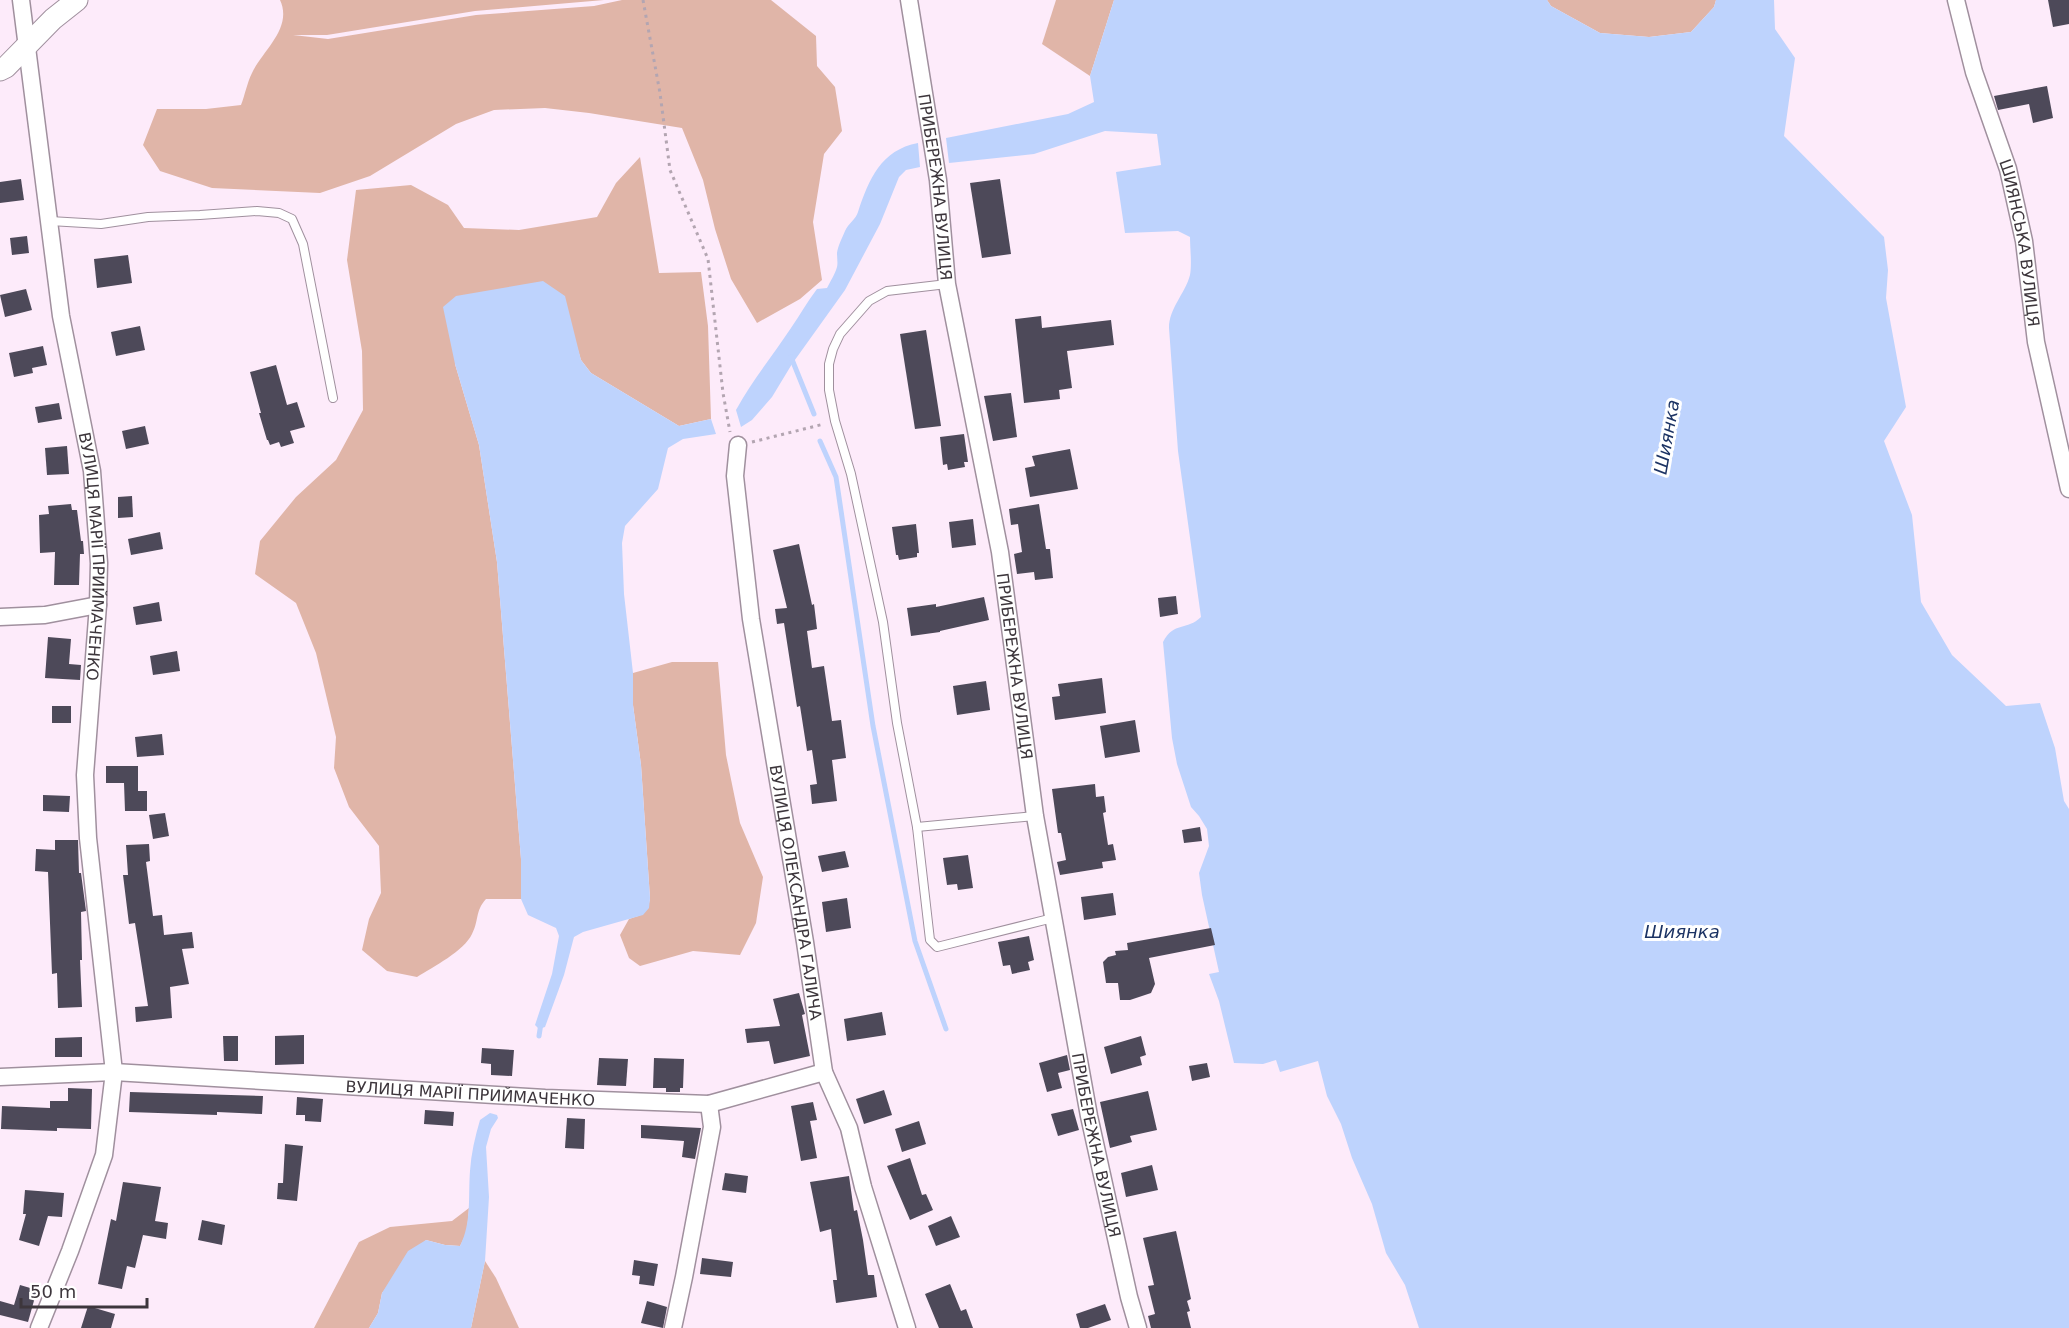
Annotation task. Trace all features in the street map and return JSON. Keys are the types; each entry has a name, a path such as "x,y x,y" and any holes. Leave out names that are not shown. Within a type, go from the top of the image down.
{"street":[{"name":"ВУЛИЦЯ МАРІЇ ПРИЙМАЧЕНКО","path":"21,0 61,316 92,471 99,562 98,605 85,775 88,838 114,1072 104,1155 70,1251 39,1328"},
{"path":"0,70 76,0"},
{"name":"ПРИБЕРЕЖНА ВУЛИЦЯ","path":"909,0 938,180 947,284 1000,552 1035,816 1089,1116 1138,1328"},
{"name":"ШИЯНСЬКА ВУЛИЦЯ","path":"1956,0 1974,72 2008,169 2024,241 2036,342 2069,489"},
{"name":"ВУЛИЦЯ ОЛЕКСАНДРА ГАЛИЧА","path":"738,445 735,476 751,619 824,1072 849,1128 863,1187 907,1328"},
{"path":"0,617 45,615 98,605"},
{"name":"ВУЛИЦЯ МАРІЇ ПРИЙМАЧЕНКО","path":"0,1077 114,1072 545,1098 709,1104 824,1072"},
{"path":"673,1328 689,1255 712,1127 709,1104"}],"lane":[{"path":"50,220 101,224 148,217 257,211 279,213 292,219 303,244 333,398"},
{"path":"947,284 887,291 869,301 853,316 833,349 829,364 829,390 835,421 851,474 883,622 897,723 917,827 930,940 937,947 1053,918"},
{"path":"917,827 1035,816"}],"path":[{"path":"643,0 660,93 670,170 708,258 723,393 730,431 738,445 835,421"}],"shaded area":[{"path":"280,0 604,0 475,11 327,35 293,35 328,39 476,15 594,6 622,0 771,0 816,36 817,66 835,87 842,131 824,154 813,222 822,280 800,299 757,323 731,279 703,180 682,128 545,108 494,110 456,124 370,176 320,193 212,188 160,171 143,145 157,109 206,109 241,105 252,73 280,29 283,10"},
{"path":"1056,0 1114,0 1090,76 1042,44"},
{"path":"1547,0 1716,0 1714,7 1691,32 1649,37 1600,33 1551,6"},
{"path":"640,157 659,273 701,272 708,326 711,419 679,426 591,373 581,360 574,337 455,364 479,445 497,562 521,859 521,899 486,899 480,908 468,940 448,958 417,977 387,971 362,950 369,919 381,893 379,846 349,807 334,768 336,737 316,653 296,603 255,574 260,541 296,497 336,460 363,410 362,351 347,260 356,190 411,185 448,205 464,228 519,230 597,217 616,183"},
{"path":"672,662 718,662 726,755 740,823 763,877 756,923 740,955 693,951 640,966 629,958 620,935 629,919 641,915 646,910 650,898 641,765 633,705 633,673"},
{"path":"469,1208 467,1232 460,1246 426,1240 382,1293 378,1313 369,1328 314,1328 359,1242 390,1227 452,1221"},
{"path":"485,1261 496,1278 519,1328 471,1328"}],"water":[{"name":"Шиянка","path":"1114,0 1547,0 1551,6 1600,33 1649,37 1691,32 1714,7 1716,0 1774,0 1775,29 1795,58 1784,136 1884,237 1888,270 1886,298 1906,407 1884,441 1912,515 1921,602 1952,655 2006,706 2040,703 2055,748 2064,801 2069,809 2069,1328 1419,1328 1405,1285 1386,1253 1372,1204 1352,1158 1341,1124 1327,1096 1318,1061 1280,1072 1276,1060 1263,1064 1234,1063 1219,1001 1209,974 1219,972 1199,873 1209,846 1207,829 1191,807 1177,764 1172,738 1163,642 1172,631 1191,624 1201,617 1178,451 1169,328 1174,307 1190,275 1190,237 1178,231 1125,233 1116,172 1161,165 1157,134 1105,131 1034,154 949,163 946,138 1068,114 1094,102 1090,76"},
{"path":"918,143 920,167 906,170 899,177 880,224 845,290 792,364 772,397 752,420 741,427 736,410 817,289 827,288 837,267 840,242 846,228 857,215 867,188 878,168 895,152"},
{"path":"543,281 565,296 581,360 591,373 679,426 711,419 716,434 683,439 668,448 658,489 625,526 622,543 624,594 633,673 633,705 641,765 649,908 643,915 583,932 574,937 564,975 545,1027 539,1029 535,1025 552,974 559,936 556,928 528,915 521,899 521,859 497,562 479,445 455,364 443,307 456,296"},
{"path":"490,1113 497,1115 498,1118 491,1129 486,1147 489,1197 485,1261 471,1328 369,1328 378,1313 382,1293 408,1251 426,1240 460,1246 468,1219 475,1139 480,1120"}],"building":[{"path":"2048,0 2069,0 2069,24 2053,27"},
{"path":"2047,86 2053,118 2033,123 2029,104 1998,110 1994,96"},
{"path":"21,179 24,200 0,203 0,182"},
{"path":"1000,179 1011,254 982,258 970,183"},
{"path":"27,236 29,253 12,255 10,238"},
{"path":"128,255 132,283 97,288 94,259"},
{"path":"26,289 32,310 5,317 0,295"},
{"path":"1041,316 1042,328 1111,320 1114,345 1067,351 1072,388 1059,390 1060,399 1024,403 1015,319"},
{"path":"140,326 145,350 116,356 111,332"},
{"path":"926,330 941,426 915,429 900,334"},
{"path":"43,346 47,365 32,368 33,373 14,377 9,353"},
{"path":"276,365 287,405 297,402 305,427 290,431 294,443 281,447 279,442 270,445 267,440 250,372"},
{"path":"1011,393 1017,437 993,441 984,396"},
{"path":"59,403 62,419 38,423 35,407"},
{"path":"145,426 149,444 126,449 122,431"},
{"path":"964,434 968,462 964,462 965,467 948,470 947,464 943,465 940,437"},
{"path":"67,446 69,474 47,475 45,448"},
{"path":"1070,449 1078,489 1030,497 1025,468 1035,466 1032,456"},
{"path":"132,496 133,517 118,518 118,497"},
{"path":"71,504 72,510 77,510 81,541 83,541 84,554 80,554 79,585 54,585 55,552 40,553 39,515 49,514 48,506"},
{"path":"1039,504 1046,549 1050,549 1053,578 1035,580 1034,572 1017,574 1014,554 1022,552 1018,524 1011,525 1009,509"},
{"path":"973,519 976,545 952,548 949,522"},
{"path":"916,524 919,553 917,557 899,560 896,555 892,527"},
{"path":"160,532 163,549 131,555 128,539"},
{"path":"799,544 812,605 814,604 817,629 807,631 812,668 824,666 832,721 841,720 846,758 832,760 837,801 812,804 810,785 817,784 812,750 807,751 800,706 797,707 784,623 777,624 775,609 787,608 773,550"},
{"path":"1176,596 1178,614 1160,617 1158,598"},
{"path":"984,597 989,620 940,632 911,636 907,608 936,604 936,607"},
{"path":"159,602 162,621 136,625 133,607"},
{"path":"48,637 71,639 69,664 81,665 80,680 45,678"},
{"path":"177,651 180,671 153,675 150,656"},
{"path":"1102,678 1106,713 1055,720 1052,697 1060,696 1058,684"},
{"path":"986,681 990,710 957,715 953,686"},
{"path":"52,706 71,706 71,723 52,723"},
{"path":"1135,720 1140,752 1105,758 1100,726"},
{"path":"162,734 164,755 137,757 135,737"},
{"path":"106,766 138,766 138,791 147,791 147,811 125,811 124,783 106,783"},
{"path":"1095,784 1096,797 1104,796 1106,812 1103,813 1108,845 1113,844 1116,860 1102,862 1103,868 1060,875 1057,862 1066,860 1061,833 1058,833 1052,789"},
{"path":"43,795 70,796 69,812 43,811"},
{"path":"165,813 169,836 153,839 149,815"},
{"path":"1200,827 1202,841 1184,843 1182,830"},
{"path":"55,840 78,840 79,873 81,873 86,911 81,912 82,1007 58,1008 57,973 52,974 48,872 35,871 36,849 55,850"},
{"path":"149,844 150,861 146,862 153,916 162,915 164,935 192,932 194,948 182,949 189,984 170,987 172,1018 136,1022 135,1007 148,1006 135,923 129,924 123,875 128,875 126,845"},
{"path":"845,851 849,867 822,872 818,856"},
{"path":"968,855 973,888 958,890 957,884 947,885 943,858"},
{"path":"1113,893 1116,915 1084,920 1081,897"},
{"path":"847,898 851,928 826,932 822,902"},
{"path":"1211,928 1215,945 1149,958 1155,984 1151,993 1130,1000 1120,1000 1118,983 1106,983 1103,962 1108,957 1116,955 1115,951 1128,950 1127,943"},
{"path":"1029,936 1034,960 1028,962 1030,970 1012,974 1010,965 1003,966 998,942"},
{"path":"799,993 805,1014 802,1015 810,1056 774,1064 769,1041 747,1043 745,1029 780,1026 773,999"},
{"path":"882,1012 886,1035 847,1041 844,1019"},
{"path":"304,1035 304,1064 275,1065 275,1036"},
{"path":"223,1036 238,1036 238,1061 224,1061"},
{"path":"1141,1036 1146,1055 1140,1057 1142,1065 1111,1074 1104,1047"},
{"path":"82,1037 82,1057 55,1057 55,1038"},
{"path":"482,1048 514,1050 512,1076 491,1075 491,1064 481,1063"},
{"path":"1067,1055 1070,1070 1058,1073 1062,1088 1047,1092 1039,1063"},
{"path":"599,1058 628,1059 626,1086 597,1085"},
{"path":"654,1058 684,1059 683,1088 680,1088 680,1092 666,1092 666,1088 653,1088"},
{"path":"1207,1063 1210,1077 1192,1081 1189,1066"},
{"path":"68,1088 92,1089 91,1129 57,1128 57,1131 1,1129 2,1106 50,1108 50,1101 68,1101"},
{"path":"884,1090 892,1115 864,1124 856,1099"},
{"path":"1148,1091 1157,1130 1130,1136 1132,1142 1110,1148 1100,1102"},
{"path":"130,1092 263,1096 262,1114 129,1112"},
{"path":"297,1097 323,1099 321,1122 305,1121 305,1115 296,1115"},
{"path":"813,1102 817,1120 810,1121 817,1158 801,1161 791,1106"},
{"path":"1073,1109 1079,1130 1058,1136 1051,1114"},
{"path":"425,1110 454,1112 453,1126 424,1124"},
{"path":"567,1118 585,1119 584,1149 565,1148"},
{"path":"919,1121 926,1144 902,1152 895,1129"},
{"path":"641,1125 701,1128 695,1159 682,1157 684,1141 641,1138"},
{"path":"285,1144 303,1146 297,1201 277,1199 278,1183 283,1183"},
{"path":"910,1158 922,1195 926,1194 933,1210 910,1220 887,1166"},
{"path":"1152,1165 1158,1190 1126,1197 1121,1173"},
{"path":"725,1173 748,1176 746,1193 722,1190"},
{"path":"849,1176 868,1275 874,1275 877,1297 836,1303 833,1280 837,1280 831,1229 820,1232 810,1182"},
{"path":"123,1182 161,1187 155,1221 168,1223 166,1239 143,1235 135,1268 127,1266 122,1289 98,1284 111,1219 116,1221"},
{"path":"25,1190 64,1193 62,1217 48,1216 39,1246 19,1240 26,1214 23,1214"},
{"path":"951,1216 960,1237 936,1246 928,1226"},
{"path":"202,1220 225,1225 222,1245 198,1240"},
{"path":"1176,1231 1191,1299 1187,1301 1190,1311 1187,1312 1191,1328 1151,1328 1148,1316 1155,1314 1148,1286 1154,1285 1143,1238"},
{"path":"702,1258 733,1262 731,1277 700,1274"},
{"path":"634,1260 658,1264 654,1286 639,1284 640,1276 632,1275"},
{"path":"950,1284 961,1311 966,1309 973,1328 939,1328 925,1294"},
{"path":"20,1285 37,1290 28,1322 0,1315 0,1301 14,1305"},
{"path":"647,1301 667,1307 663,1328 641,1323"},
{"path":"1105,1304 1111,1320 1088,1328 1080,1328 1076,1314"},
{"path":"88,1306 115,1314 111,1328 81,1328"}],"waterway":[{"path":"791,357 814,414"},
{"path":"820,441 836,477 873,726 915,941 946,1029"},
{"path":"539,1036 541,1023"}]}
